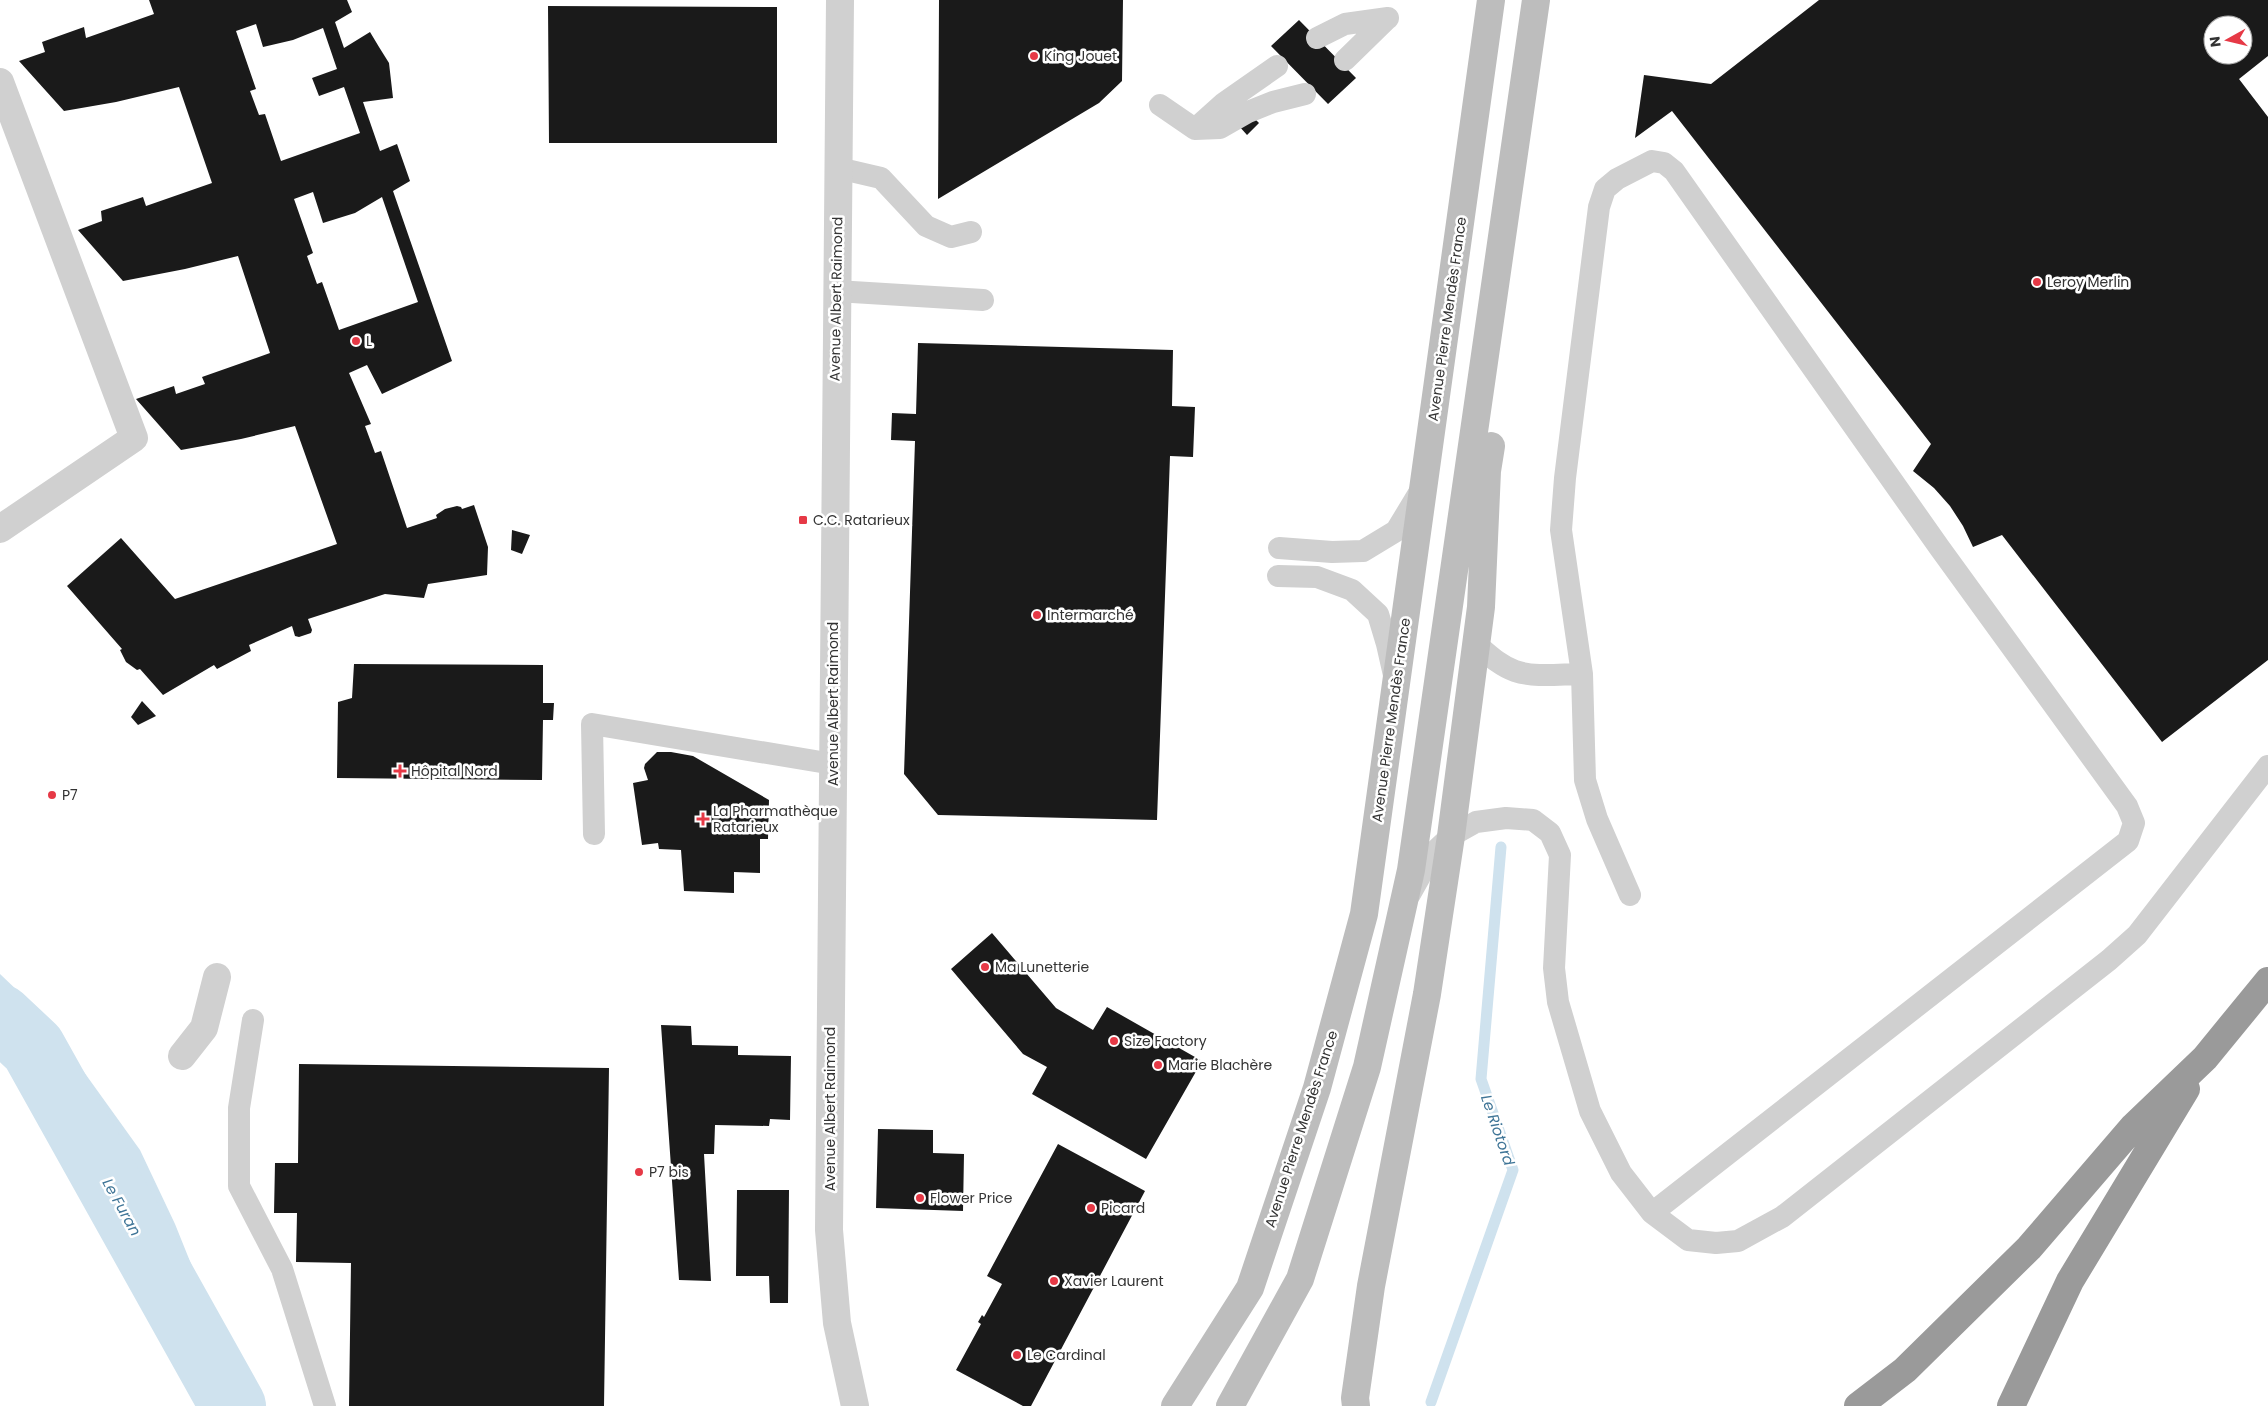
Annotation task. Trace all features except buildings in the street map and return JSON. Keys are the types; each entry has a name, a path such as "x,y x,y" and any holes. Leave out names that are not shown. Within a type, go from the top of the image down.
{"highway":[{"path":"1858,1406 1905,1370 2029,1248 2134,1126 2205,1058 2268,981"},
{"path":"2011,1406 2070,1281 2205,1058"}],"main road":[{"name":"Avenue Pierre Mendès France","path":"1175,1406 1250,1288 1317,1088 1364,914 1491,0"},
{"path":"1230,1406 1300,1279 1367,1067 1403,906 1413,860 1536,0"},
{"path":"1356,1406 1355,1398 1371,1286 1427,994 1451,836 1481,607 1487,471 1522,200 1522,91"}],"street":[{"name":"Avenue Albert Raimond","path":"840,0 836,291 830,1230 837,1323 854,1405"},
{"path":"0,82 134,438 0,529"},
{"path":"182,1056 204,1028 217,977"}],"lane":[{"path":"1317,38 1345,24 1388,18 1345,60"},
{"path":"1195,129 1224,103 1277,66"},
{"path":"1160,105 1195,129 1220,128 1248,112 1273,102 1305,94"},
{"path":"1630,895 1596,819 1586,780 1582,674 1561,530 1599,207 1605,189 1617,179 1652,161 1664,163 1674,171 1939,547 2128,806 2134,823 2128,840 1652,1213"},
{"path":"838,168 881,178 926,226 950,237 971,232"},
{"path":"836,291 983,300"},
{"path":"1279,548 1332,552 1363,551 1396,531 1424,485"},
{"path":"1278,576 1317,577 1352,590 1378,614 1388,644 1396,686"},
{"path":"1476,644 1498,662 1515,671 1536,674 1582,674"},
{"path":"594,834 592,724 833,764"},
{"path":"1403,906 1434,853 1451,836 1476,822 1506,818 1533,820 1550,833 1560,855 1554,968 1558,1002 1590,1111 1621,1173 1652,1213 1688,1240 1716,1243 1738,1241 1782,1217 2109,960 2136,935 2268,766"},
{"path":"253,1020 239,1108 239,1186 282,1269 325,1406"}],"water":[{"path":"0,974 43,1015 140,1150 175,1224 220,1336 255,1406 208,1406 162,1302 144,1245 120,1202 66,1115 23,1063 0,1043"}],"waterway":[{"name":"Le Riotord","path":"1431,1402 1513,1170 1481,1079 1501,847"},
{"name":"Le Furan","path":"0,1017 33,1048 233,1406"}],"place":[{"name":"King Jouet","path":"1034,56"},
{"name":"Leroy Merlin","path":"2037,282"},
{"name":"L","path":"356,341"},
{"name":"C.C. Ratarieux","path":"803,520"},
{"name":"Intermarché","path":"1037,615"},
{"name":"Hôpital Nord","path":"400,771"},
{"name":"P7","path":"52,795"},
{"name":"La Pharmathèque Ratarieux","path":"703,819"},
{"name":"Ma Lunetterie","path":"985,967"},
{"name":"Size Factory","path":"1114,1041"},
{"name":"Marie Blachère","path":"1158,1065"},
{"name":"P7 bis","path":"639,1172"},
{"name":"Flower Price","path":"920,1198"},
{"name":"Picard","path":"1091,1208"},
{"name":"Xavier Laurent","path":"1054,1281"},
{"name":"Le Cardinal","path":"1017,1355"}]}
